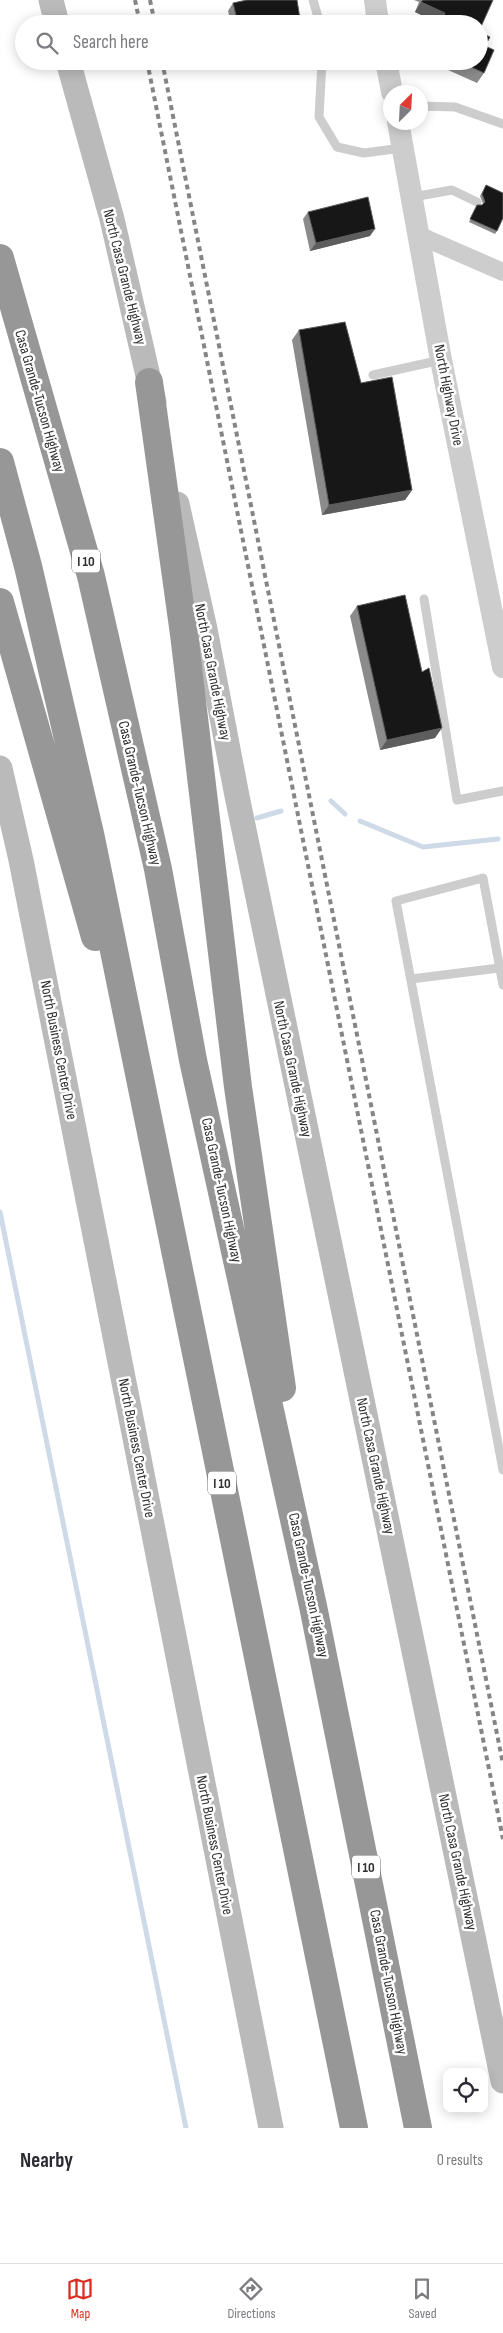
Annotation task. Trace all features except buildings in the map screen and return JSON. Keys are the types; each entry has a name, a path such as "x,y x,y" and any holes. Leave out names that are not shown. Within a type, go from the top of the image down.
{"highway":[{"name":"Casa Grande-Tucson Highway","path":"0,258 90,576 158,869 193,1060 301,1548 418,2128"},
{"path":"149,382 184,634 236,1068 282,1383 301,1548"},
{"name":"I 10","path":"0,462 28,566 91,838 354,2128"},
{"path":"0,602 152,1137"}],"main road":[{"path":"51,0 55,15"},
{"name":"North Casa Grande Highway","path":"71,70 112,219 205,629 243,825 503,2081"},
{"name":"North Business Center Drive","path":"0,768 21,860 271,2128"}],"street":[{"path":"375,0 377,15"},
{"path":"388,70 391,85"},
{"name":"North Highway Drive","path":"399,130 441,360 495,598 503,667"},
{"path":"418,235 502,269"}],"lane":[{"path":"313,0 317,15"},
{"path":"322,70 319,117 337,147 364,153 402,148"},
{"path":"428,106 455,107 503,124"},
{"path":"410,197 452,190 477,202"},
{"path":"373,375 441,360"},
{"path":"424,599 457,800 503,791"},
{"path":"503,985 483,878 396,902 503,1470"},
{"path":"411,979 499,968"}],"waterway":[{"path":"331,801 345,814"},
{"path":"257,818 281,811"},
{"path":"360,821 423,847 498,839"},
{"path":"0,1212 186,2128"}],"railway":[{"path":"135,0 138,15"},
{"path":"150,0 153,15"},
{"path":"149,70 503,1839"},
{"path":"164,70 503,1764"}]}
